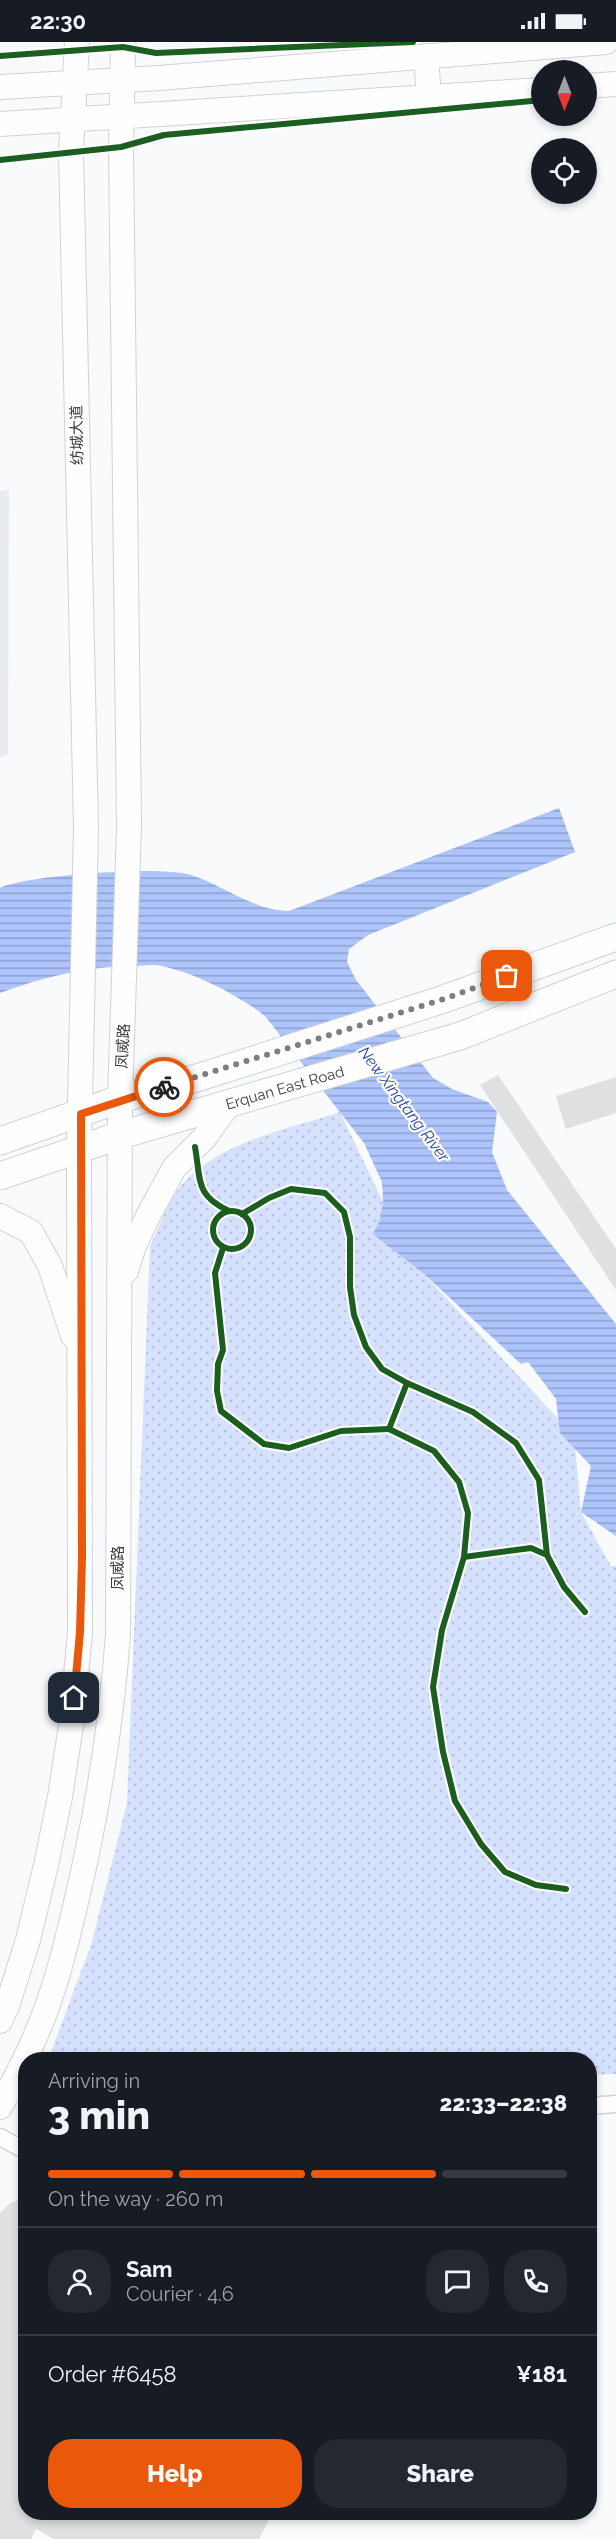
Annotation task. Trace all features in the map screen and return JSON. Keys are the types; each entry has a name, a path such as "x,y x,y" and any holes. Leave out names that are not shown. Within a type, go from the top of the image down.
{"main road":[{"name":"纺城大道","path":"77,42 71,162 86,828 81,1114"},
{"path":"122,116 123,42"},
{"path":"0,87 122,80 606,42"},
{"path":"426,56 429,98"},
{"path":"597,85 616,84"},
{"path":"0,124 531,91"},
{"name":"凤威路","path":"28,2052 36,2036 62,1961 83,1874 101,1784 112,1707 118,1635 120,1100 129,826 122,116"},
{"path":"0,1141 120,1100 200,1077 441,1000 616,937"},
{"name":"Erquan East Road","path":"0,1176 121,1135 460,1036 616,974"},
{"path":"120,1290 134,1246 174,1168 205,1137 228,1105"},
{"path":"0,2020 7,2007 31,1930 60,1797 72,1719 80,1632 79,1149 81,1114"},
{"path":"0,1216 31,1232 50,1266 81,1358"},
{"name":"凤威路","path":"0,2107 18,2072"}],"street":[{"path":"597,2105 616,2104"},
{"path":"0,2138 18,2147"}],"shaded area":[{"path":"9,490 8,755 0,758 0,491"},
{"path":"340,1112 383,1202 424,1274 574,1436 581,1512 611,1566 616,1566 616,2074 597,2075 597,2052 51,2052 92,1942 127,1803 150,1246 171,1200 185,1181 203,1165 224,1153 270,1133"}],"water":[{"name":"New Xingtang River","path":"559,808 575,852 368,935 349,949 347,962 356,980 433,1078 452,1089 488,1102 497,1112 492,1152 507,1190 616,1324 616,1536 581,1512 591,1466 560,1433 556,1399 528,1362 521,1364 424,1274 373,1234 380,1220 383,1202 382,1182 364,1143 265,1016 216,986 189,974 159,965 83,970 49,977 0,993 0,888 15,883 95,873 176,872 191,875 251,902 276,910 289,911"}],"building":[{"path":"498,1075 616,1249 616,1290 480,1085"},
{"path":"616,1077 616,1113 566,1129 556,1096"},
{"path":"18,2200 18,2520 269,2520 259,2539 54,2539 36,2529 31,2539 0,2539 0,2213 10,2203"}],"cycle path":[{"path":"0,56 123,47 156,53 413,42"},
{"path":"0,160 121,147 164,135 531,101"},
{"path":"195,1147 199,1178 205,1193 229,1211"},
{"path":"242,1214 269,1198 291,1189 325,1193 344,1212 350,1237 350,1287 354,1315 366,1347 382,1369 407,1383"},
{"path":"232,1211 246,1216 251,1230 246,1244 232,1249 218,1244 213,1230 218,1216 232,1211"},
{"path":"223,1248 215,1273 223,1350 218,1364 217,1391 221,1411 264,1444 289,1448 341,1431 389,1429"},
{"path":"464,1557 468,1513 459,1482 434,1451 389,1429 407,1383 473,1412 516,1443 539,1480 547,1555"},
{"path":"566,1889 536,1885 505,1872 481,1844 455,1801 443,1752 433,1687 442,1630 464,1557 531,1548 547,1555 564,1587 585,1612"}],"way so far":[{"path":"164,1087 441,1000 507,976"}],"route":[{"path":"74,1698 80,1632 82,1558 79,1149 81,1114 164,1087"}]}
